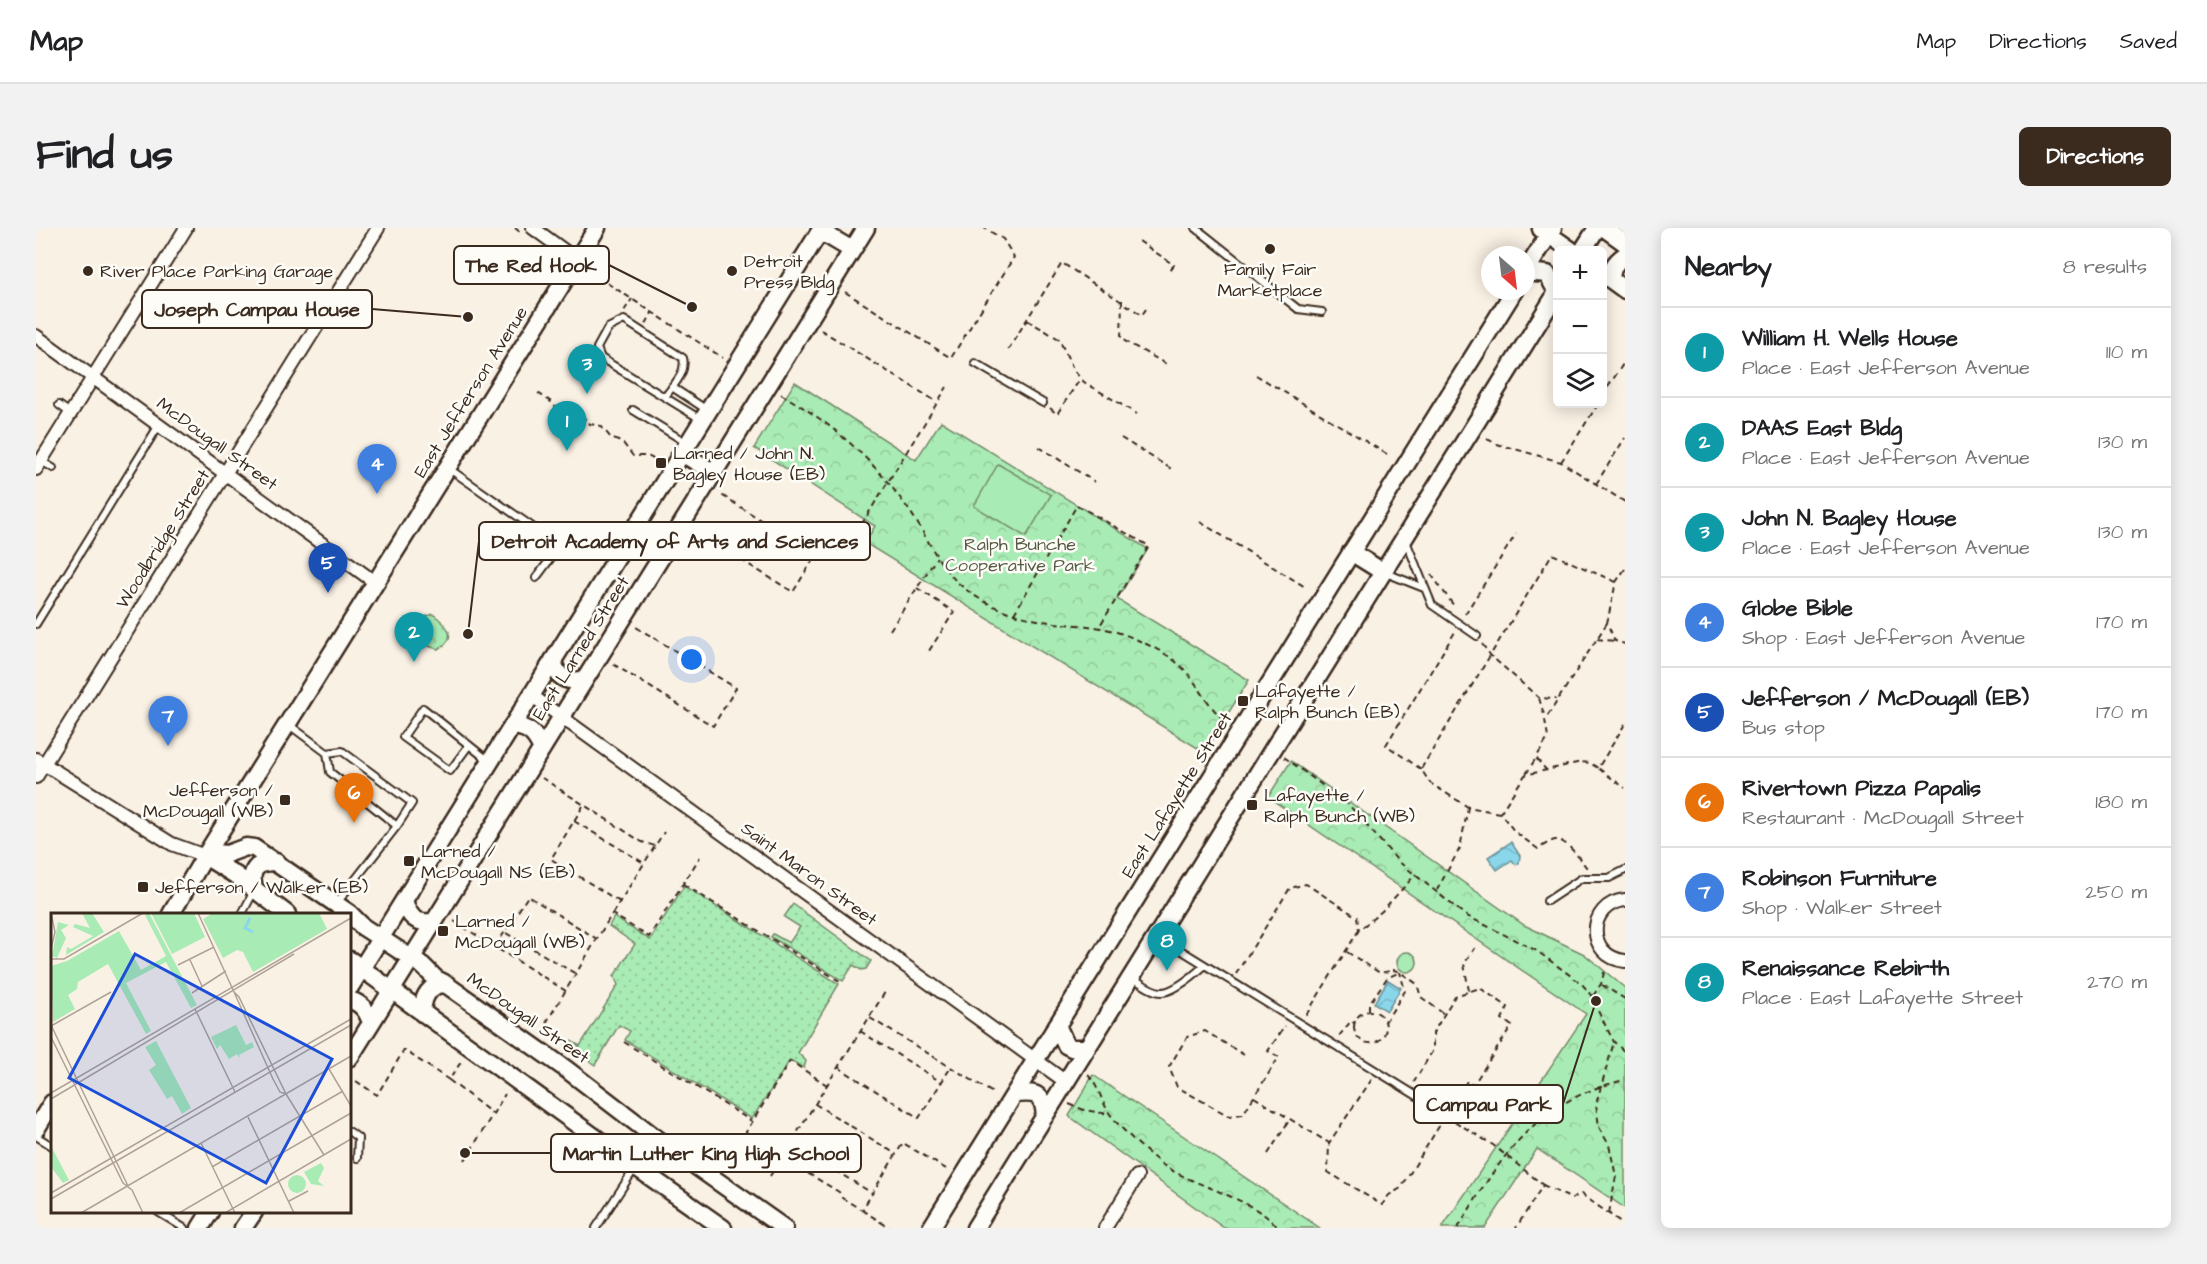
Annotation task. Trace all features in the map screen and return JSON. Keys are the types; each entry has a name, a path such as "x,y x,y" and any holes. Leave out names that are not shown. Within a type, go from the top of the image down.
{"street":[{"path":"38,465 186,228"},
{"name":"Woodbridge Street","path":"36,777 40,761 225,473 378,228"},
{"path":"533,228 577,260"},
{"name":"East Jefferson Avenue","path":"172,913 205,856 597,228"},
{"name":"East Larned Street","path":"351,1056 866,228"},
{"path":"1586,246 1597,228"},
{"path":"1604,228 1625,243"},
{"path":"821,230 852,250"},
{"name":"East Larned Street","path":"351,983 356,964 380,939 821,230"},
{"path":"1535,253 1547,230 1566,246"},
{"path":"1625,255 1617,261 1607,276 1625,290"},
{"path":"1535,272 1546,274 1553,285"},
{"path":"975,1228 1553,298"},
{"name":"East Lafayette Street","path":"931,1228 1508,300"},
{"name":"McDougall Street","path":"36,336 376,583"},
{"path":"685,448 714,472"},
{"path":"1351,552 1383,572"},
{"path":"553,660 555,670 561,678 573,682 584,680"},
{"name":"Saint Maron Street","path":"531,695 1066,1082"},
{"path":"512,726 523,727 532,732 542,749"},
{"path":"40,761 172,844 205,856 237,876 285,913"},
{"name":"McDougall Street","path":"228,819 229,832 343,910"},
{"path":"205,856 215,853 227,854 249,847"},
{"path":"255,891 251,879 254,868 264,862 276,862"},
{"path":"404,900 413,919 424,923 434,922"},
{"path":"1625,900 1608,905 1596,922 1595,933 1604,952 1612,958 1625,962"},
{"name":"McDougall Street","path":"351,916 380,939 422,965 436,979 448,985 566,1069 656,1138 784,1228"},
{"path":"356,964 723,1228"},
{"path":"422,1012 427,992 439,984 448,985"},
{"path":"351,1000 362,1005 371,1023"},
{"path":"1057,1025 1066,1045 1072,1048 1087,1048"},
{"path":"1015,1094 1032,1093 1040,1096 1044,1104 1045,1116"},
{"path":"36,1129 51,1105"},
{"path":"636,1167 656,1138"},
{"path":"1105,1228 1137,1176"},
{"path":"200,1228 209,1213"},
{"path":"243,1228 253,1213"}],"lane":[{"path":"1196,228 1298,309 1322,312"},
{"path":"665,397 685,365 683,358 624,320 608,328 597,348 601,358 665,397 705,416"},
{"path":"975,363 1043,403"},
{"path":"672,387 705,416"},
{"path":"59,405 70,413"},
{"path":"633,410 685,448"},
{"path":"36,624 159,425"},
{"path":"38,465 53,468"},
{"path":"447,468 560,546 536,578"},
{"path":"1404,537 1424,588 1436,609 1477,636"},
{"path":"1383,572 1424,588"},
{"path":"469,745 450,771 403,736 423,708 469,745 490,762"},
{"path":"288,723 327,753 330,772 397,826"},
{"path":"327,753 342,751 412,803 343,910"},
{"path":"1547,901 1582,878 1609,878 1625,870"},
{"path":"243,913 255,891"},
{"path":"1158,936 1430,1104"},
{"path":"1131,977 1155,991 1164,993 1184,982 1204,966"},
{"path":"351,1133 358,1138 357,1158"},
{"path":"36,1136 51,1145"},
{"path":"596,1228 636,1167"},
{"path":"160,1213 184,1228"}],"path":[{"path":"845,292 951,358 1014,257 1003,239 984,228"},
{"path":"1139,241 1174,265 1170,270"},
{"path":"1008,350 1062,263 1142,315 1146,309"},
{"path":"607,283 719,356"},
{"path":"1122,300 1121,339 1168,365"},
{"path":"1027,320 1059,339 1080,378 1095,390 1137,414"},
{"path":"821,330 937,402"},
{"path":"1607,388 1625,361"},
{"path":"1256,375 1390,456"},
{"path":"1043,403 1058,414 1080,378"},
{"path":"720,494 816,555 840,559 947,387"},
{"path":"778,392 824,421 866,457 917,522 937,557 957,582 975,597 1014,614 1056,623 1099,627 1132,638 1176,661 1189,674 1214,710 1224,720 1240,730"},
{"path":"538,393 550,401 564,416 571,418 582,416 590,423 601,426 611,438 622,443 633,456 648,456 655,460"},
{"path":"1561,462 1595,408"},
{"path":"1122,438 1173,470"},
{"path":"1596,484 1625,438"},
{"path":"1487,439 1497,444 1561,462 1625,502"},
{"path":"1039,447 1095,482"},
{"path":"1014,614 1077,505 1149,546 1099,627"},
{"path":"1200,522 1307,588"},
{"path":"696,532 793,592 816,555"},
{"path":"1425,566 1458,613 1464,616 1516,534"},
{"path":"1421,769 1552,554 1616,582"},
{"path":"890,630 937,557"},
{"path":"1545,720 1556,699 1606,623 1616,582 1625,569"},
{"path":"917,588 954,612 927,654"},
{"path":"1606,623 1615,641"},
{"path":"1460,624 1386,745 1421,769 1430,783 1468,807 1500,813 1515,832 1538,849 1555,840 1561,840 1574,851 1594,878"},
{"path":"613,664 713,726 736,688 636,627"},
{"path":"1477,636 1491,656 1539,698 1548,738 1500,813"},
{"path":"1596,639 1625,644"},
{"path":"1539,698 1556,699"},
{"path":"1598,768 1625,724"},
{"path":"1536,758 1547,771"},
{"path":"1287,759 1348,804 1398,861 1465,915 1547,958 1582,984 1592,996 1614,1042 1625,1052"},
{"path":"1525,776 1581,762 1590,763 1625,788"},
{"path":"542,778 642,842 655,846"},
{"path":"583,806 551,859 620,902"},
{"path":"1436,890 1460,848 1468,807"},
{"path":"574,821 644,863"},
{"path":"546,1023 664,832"},
{"path":"612,914 649,938 700,857"},
{"path":"1300,1025 1359,930 1382,911 1416,874"},
{"path":"683,884 841,982"},
{"path":"1231,982 1290,888 1306,884 1357,916 1359,930"},
{"path":"495,947 528,896 597,939"},
{"path":"454,921 566,991"},
{"path":"505,932 576,974"},
{"path":"1469,992 1464,964 1475,948"},
{"path":"1346,952 1380,973 1394,970 1400,972 1417,984 1421,997 1444,1014"},
{"path":"1592,996 1601,984 1605,969"},
{"path":"1370,1011 1369,1004 1387,978 1400,972"},
{"path":"1385,1022 1379,1014 1370,1011 1360,1014 1354,1023 1355,1033 1362,1041 1372,1043 1382,1038 1385,1033 1385,1022 1405,991 1400,972"},
{"path":"1601,984 1625,999"},
{"path":"1376,1071 1329,1143 1328,1172 1383,1205 1389,1195 1401,1188 1467,1081 1473,1085 1512,1026 1502,1019 1508,1007 1480,988 1455,996 1433,1033 1433,1050 1412,1084"},
{"path":"770,1176 887,989"},
{"path":"869,1017 993,1093"},
{"path":"1244,1055 1205,1031 1187,1037 1169,1066 1177,1087 1229,1116 1243,1114 1279,1057 1268,1051 1290,1019"},
{"path":"860,1031 941,1082"},
{"path":"1357,1047 1362,1041"},
{"path":"624,1042 753,1122"},
{"path":"1609,1213 1616,1176 1609,1145 1599,1127 1596,1104 1614,1042"},
{"path":"356,1081 377,1095 404,1050 493,1114"},
{"path":"448,1080 460,1062"},
{"path":"733,1153 790,1062 827,1085"},
{"path":"838,1067 919,1118 951,1067"},
{"path":"1089,1076 1109,1114 1141,1147 1162,1164 1250,1207 1280,1228"},
{"path":"1458,1228 1504,1155 1519,1139 1556,1107 1577,1096 1625,1080"},
{"path":"465,1160 505,1095"},
{"path":"1254,1096 1329,1143"},
{"path":"815,1104 896,1154"},
{"path":"1071,1106 1109,1114"},
{"path":"1446,1116 1493,1145 1544,1185 1572,1198 1581,1194 1625,1225"},
{"path":"1268,1154 1290,1119"},
{"path":"790,1143 872,1193"},
{"path":"862,1210 903,1143 946,1169"},
{"path":"782,1156 890,1228"},
{"path":"1516,1228 1544,1185"}],"green space":[{"name":"Ralph Bunche Cooperative Park","path":"795,382 916,460 941,421 1148,549 1117,599 1249,680 1204,752 865,543 875,526 754,448"},
{"path":"998,464 1051,495 1026,537 974,506"},
{"path":"433,614 446,627 450,636 445,645 438,649 423,642 416,630 419,619"},
{"path":"1291,761 1524,925 1584,954 1625,988 1625,1208 1537,1149 1485,1228 1442,1228 1586,1014 1268,797"},
{"path":"684,886 839,984 798,1053 806,1061 804,1068 790,1060 752,1119 625,1040 630,1031 619,1025 595,1065 566,1045 571,1041 580,1046 618,985 614,976 635,944 609,926 614,917 650,940"},
{"path":"793,904 871,961 866,969 861,970 853,965 843,981 771,937 773,934 789,943 800,927 784,917"},
{"path":"1407,952 1414,955 1417,962 1414,969 1407,972 1400,969 1397,962 1400,955"},
{"path":"1093,1075 1320,1228 1224,1228 1069,1116"}],"water":[{"path":"1511,842 1520,856 1519,863 1515,864 1512,860 1497,870 1488,857"},
{"path":"1388,980 1401,988 1387,1011 1374,1003"}],"place":[{"name":"Family Fair Marketplace","path":"1270,249"},
{"name":"River Place Parking Garage","path":"88,271"},
{"name":"Detroit Press Bldg","path":"732,271"},
{"name":"The Red Hook","path":"692,307"},
{"name":"Joseph Campau House","path":"468,317"},
{"name":"John N. Bagley House","path":"587,394"},
{"name":"William H. Wells House","path":"567,451"},
{"name":"Larned / John N. Bagley House (EB)","path":"661,463"},
{"name":"Globe Bible","path":"377,494"},
{"name":"Jefferson / McDougall (EB)","path":"328,593"},
{"name":"Detroit Academy of Arts and Sciences","path":"468,634"},
{"name":"DAAS East Bldg","path":"414,662"},
{"name":"Lafayette / Ralph Bunch (EB)","path":"1243,701"},
{"name":"Robinson Furniture","path":"168,746"},
{"name":"Jefferson / McDougall (WB)","path":"285,800"},
{"name":"Lafayette / Ralph Bunch (WB)","path":"1252,805"},
{"name":"Rivertown Pizza Papalis","path":"354,823"},
{"name":"Larned / McDougall NS (EB)","path":"409,861"},
{"name":"Jefferson / Walker (EB)","path":"143,887"},
{"name":"Larned / McDougall (WB)","path":"443,931"},
{"name":"Renaissance Rebirth","path":"1167,971"},
{"name":"Campau Park","path":"1596,1001"},
{"name":"Martin Luther King High School","path":"465,1153"}]}
